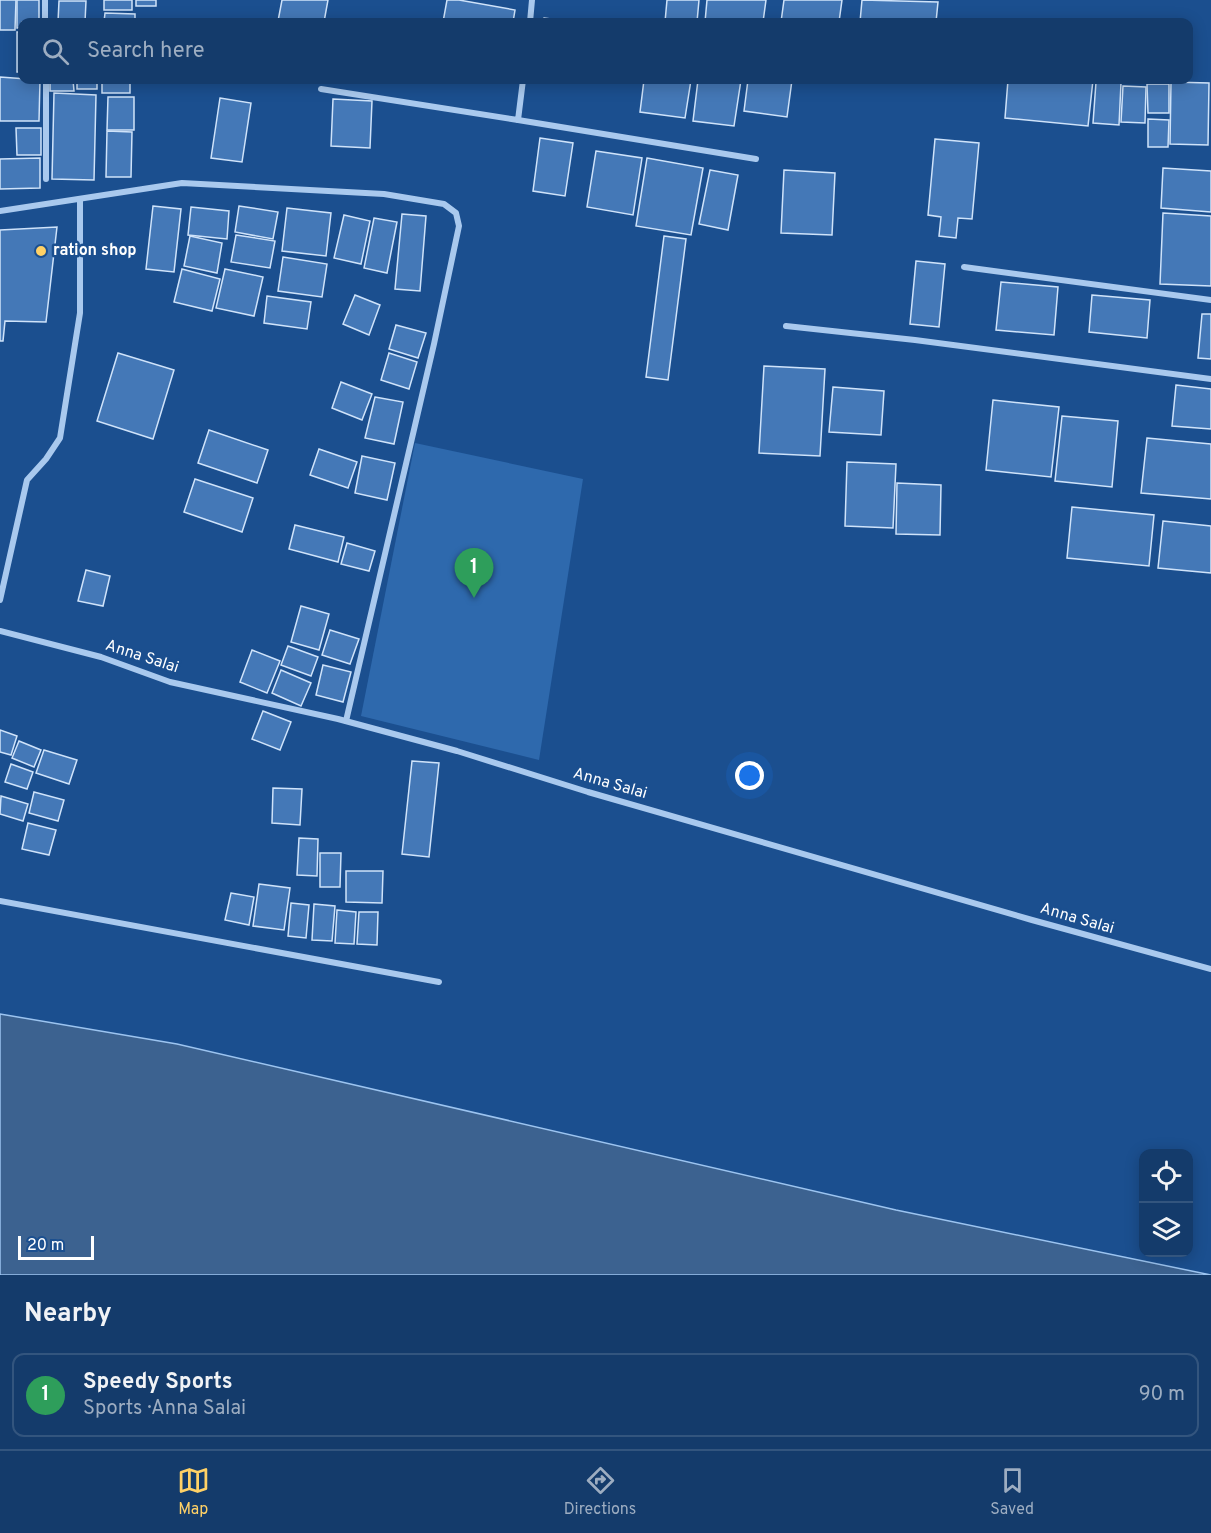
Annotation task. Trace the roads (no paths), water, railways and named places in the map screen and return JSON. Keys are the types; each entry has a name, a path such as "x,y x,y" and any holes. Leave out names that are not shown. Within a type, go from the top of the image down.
{"street":[{"path":"45,0 45,18"},
{"path":"530,18 532,0"},
{"path":"46,84 46,179"},
{"path":"518,120 522,84"},
{"path":"321,89 756,159"},
{"path":"0,211 46,202 80,200 128,190 182,183 384,194 444,204 456,213 459,226 434,344 346,721"},
{"path":"0,600 27,480 46,459 60,438 80,313 80,200"},
{"path":"964,267 1211,300"},
{"path":"786,326 915,340 1211,379"},
{"name":"Anna Salai","path":"0,631 101,657 170,682 346,721 457,751 588,792 1010,914 1211,969"},
{"path":"0,901 439,982"}],"place":[{"name":"ration shop","path":"41,251"},
{"name":"Speedy Sports","path":"474,598"}]}
